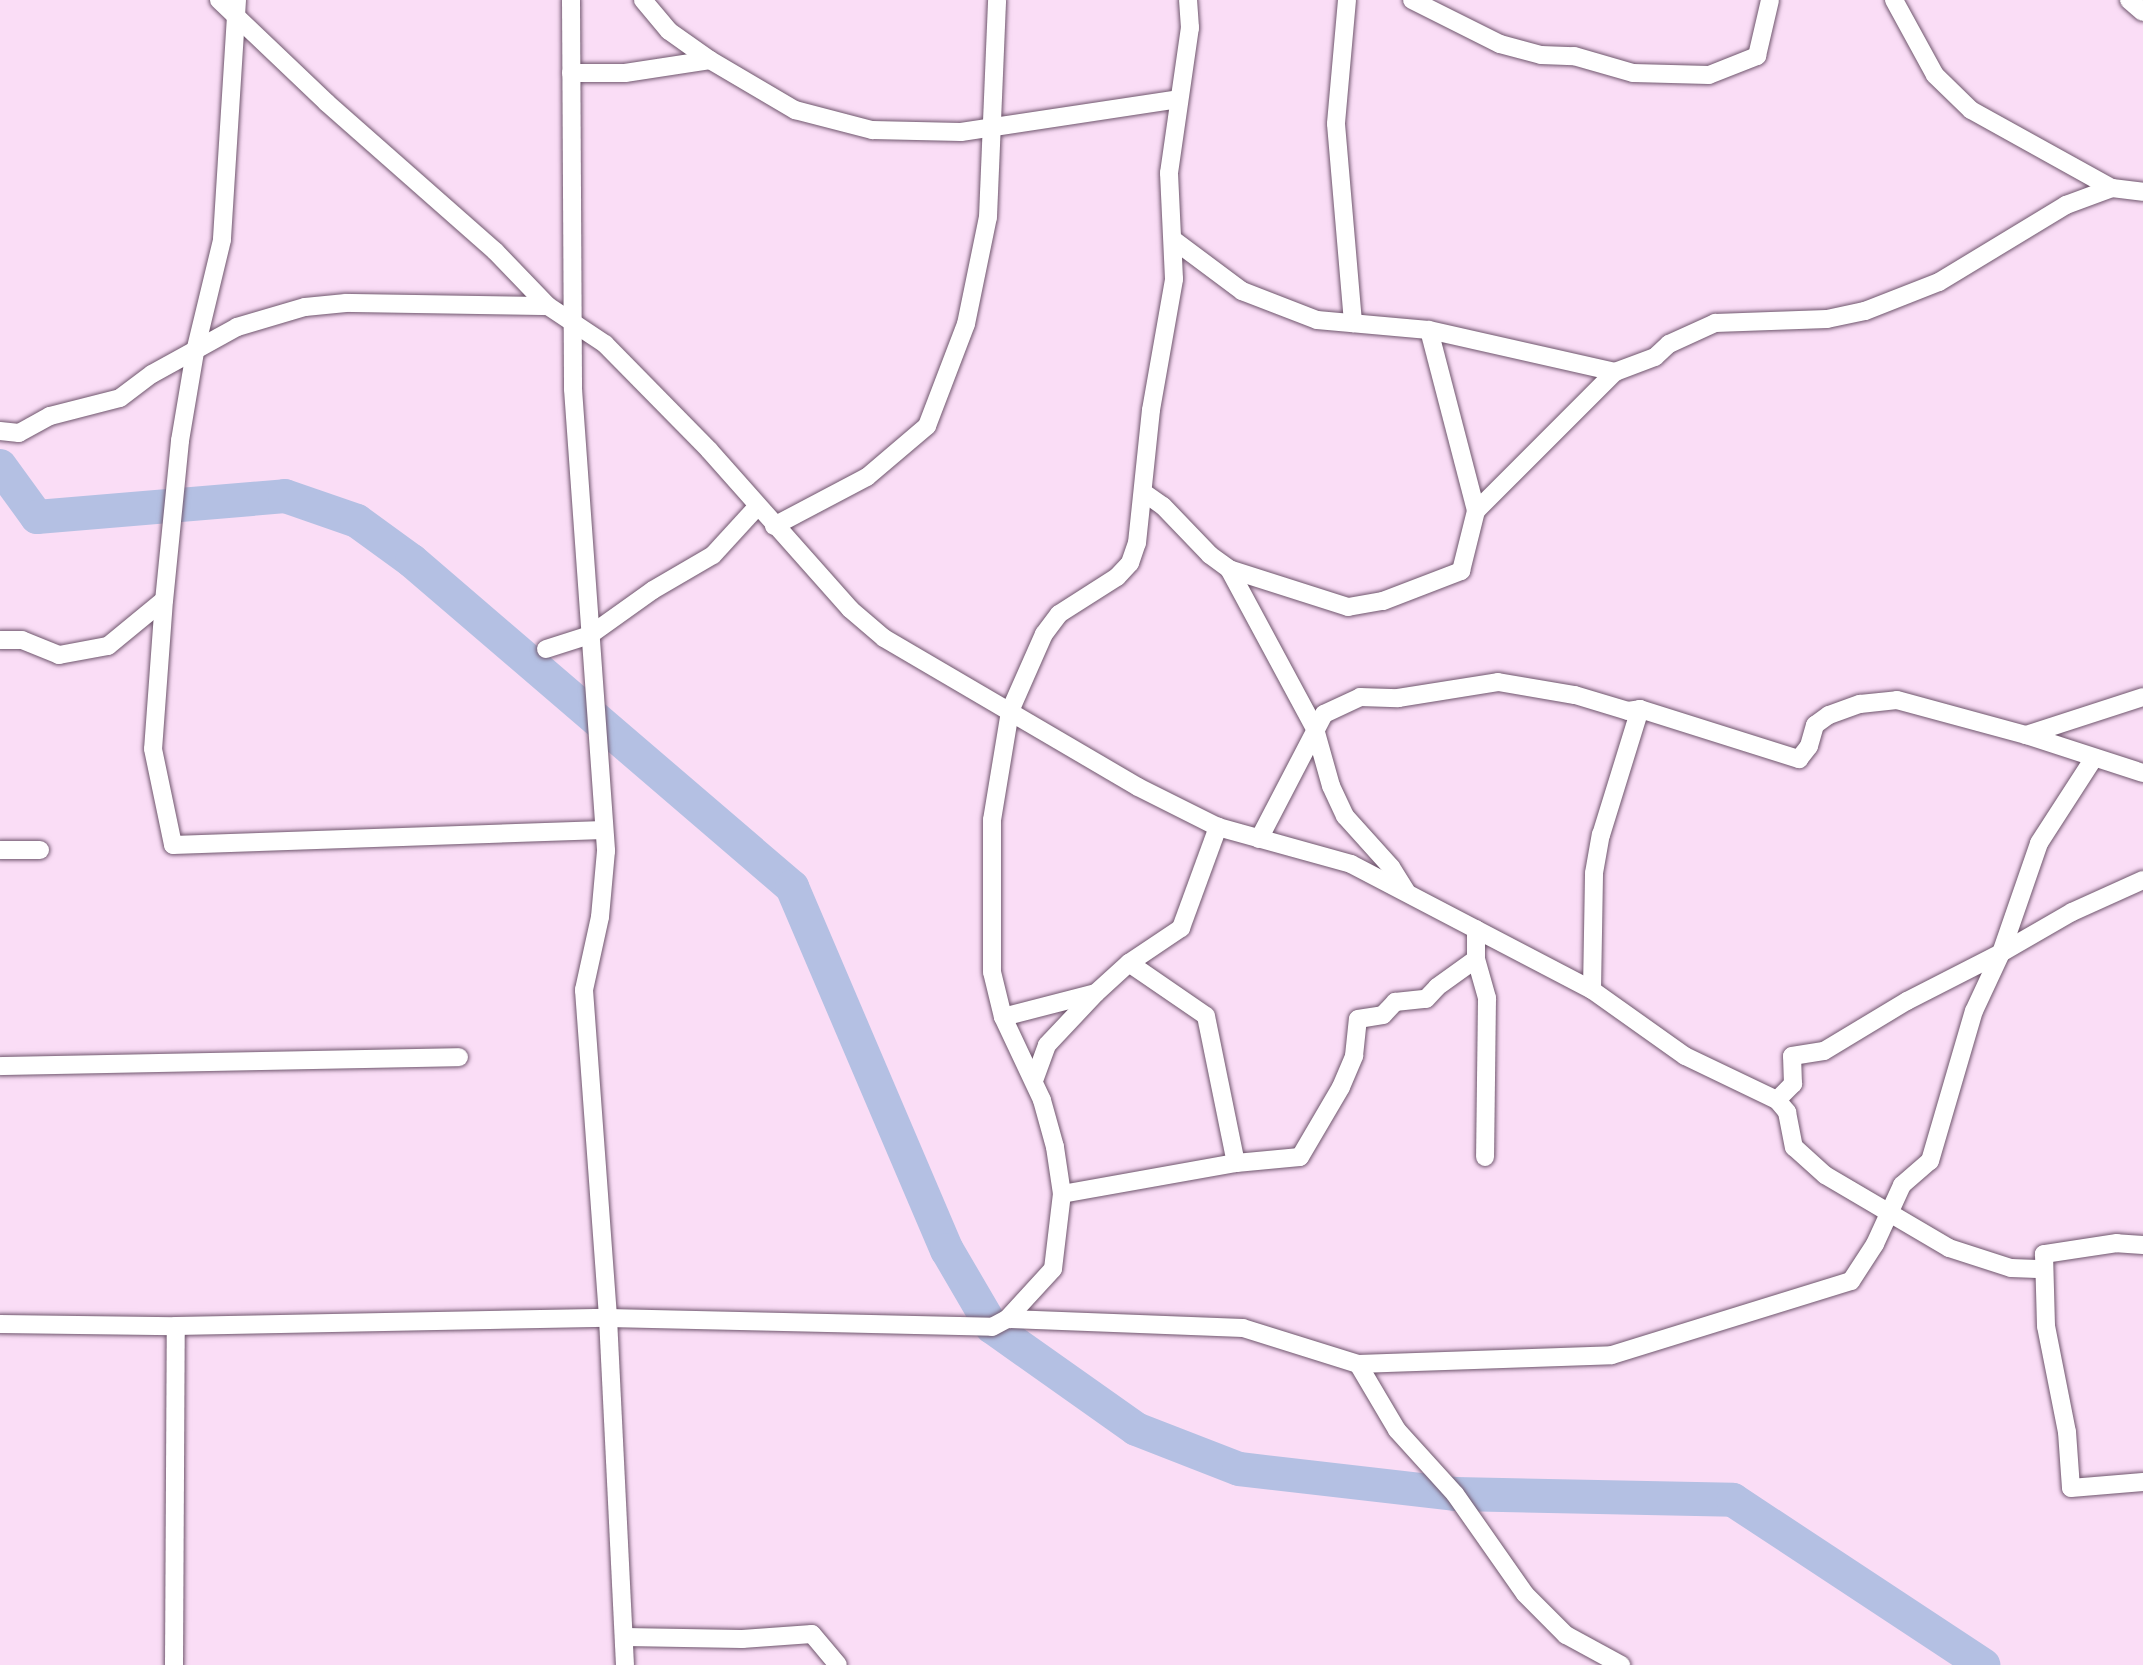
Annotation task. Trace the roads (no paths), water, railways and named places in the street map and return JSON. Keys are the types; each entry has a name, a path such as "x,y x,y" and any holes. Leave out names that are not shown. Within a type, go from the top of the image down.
{"street":[{"path":"219,0 236,9 495,251 548,306 605,344 709,450 850,609 884,638 1138,787 1218,827 1351,864 1592,990 1685,1056 1777,1100 1787,1112 1794,1147 1825,1175 1949,1248 2011,1268 2044,1269"},
{"path":"571,0 573,389 588,575 585,607 590,635 605,880 584,990 608,1318 625,1665"},
{"path":"643,0 669,31 710,60 795,110 872,130 961,132 1179,99"},
{"path":"774,526 867,477 927,426 966,324 988,217 997,0"},
{"path":"0,1324 176,1326 608,1318 992,1327 1007,1319 1053,1269 1062,1194 1055,1147 1035,1078 1003,1017 992,972 992,820 1010,711 1044,634 1059,614 1117,577 1130,563 1142,522 1151,410 1174,279 1175,241 1169,173 1190,28 1188,0"},
{"path":"1347,0 1336,124 1353,323"},
{"path":"1412,0 1500,44 1541,55 1574,56 1633,73 1709,75 1757,56 1770,0"},
{"path":"1894,0 1935,75 1971,110 2112,188 2143,192"},
{"path":"2129,0 2143,12"},
{"path":"236,9 222,240 195,352 173,492 164,600 153,749 173,845 604,830"},
{"path":"571,73 625,73 710,60"},
{"path":"1476,511 1615,372 1655,357 1669,344 1715,323 1745,319 1827,319 1865,311 1939,282 2066,205 2112,188"},
{"path":"1175,241 1242,291 1317,320 1429,330 1615,372"},
{"path":"0,431 19,433 50,416 120,398 152,374 253,320 305,307 346,303 548,306"},
{"path":"1143,492 1163,506 1201,547 1229,569 1348,607 1383,601 1461,571 1476,511 1429,330"},
{"path":"546,649 590,635 653,590 713,555 757,507"},
{"path":"1229,569 1315,729 1331,786 1345,816 1391,867 1406,891"},
{"path":"0,640 22,640 59,655 108,646 164,600"},
{"path":"1259,839 1324,714 1341,703 1360,697 1398,698 1498,682 1575,695 1628,711 1640,709 1799,759 1809,746 1815,725 1829,715 1860,704 1897,700 2026,735 2143,773"},
{"path":"2026,735 2142,692"},
{"path":"1592,990 1594,873 1601,835 1640,709"},
{"path":"1007,1319 1243,1328 1358,1364 1612,1355 1851,1281 1902,1185 1930,1161 1974,1011 2001,953 2039,843 2094,758"},
{"path":"1035,1078 1047,1045 1096,993 1129,963 1181,928 1218,827"},
{"path":"0,850 40,850"},
{"path":"1777,1100 1793,1084 1792,1056 1824,1051 1907,1001 2072,912 2143,880"},
{"path":"1476,929 1476,959 1487,998 1485,1157"},
{"path":"1062,1194 1236,1163 1300,1157 1354,1056 1358,1019 1383,1015 1395,1002 1426,999 1476,959"},
{"path":"1129,963 1206,1016 1236,1163"},
{"path":"1003,1017 1096,993"},
{"path":"0,1066 459,1057"},
{"path":"2143,1245 2117,1243 2044,1254 2046,1326 2067,1432 2071,1488 2143,1482"},
{"path":"174,1665 176,1326"},
{"path":"1358,1364 1397,1430 1455,1494 1525,1594 1566,1635 1621,1665"},
{"path":"625,1637 742,1639 812,1634 838,1665"}],"waterway":[{"path":"0,466 37,517 285,496 357,521 412,561 792,887 947,1250 992,1327 1136,1429 1239,1469 1455,1494 1733,1500 1983,1665"}]}
